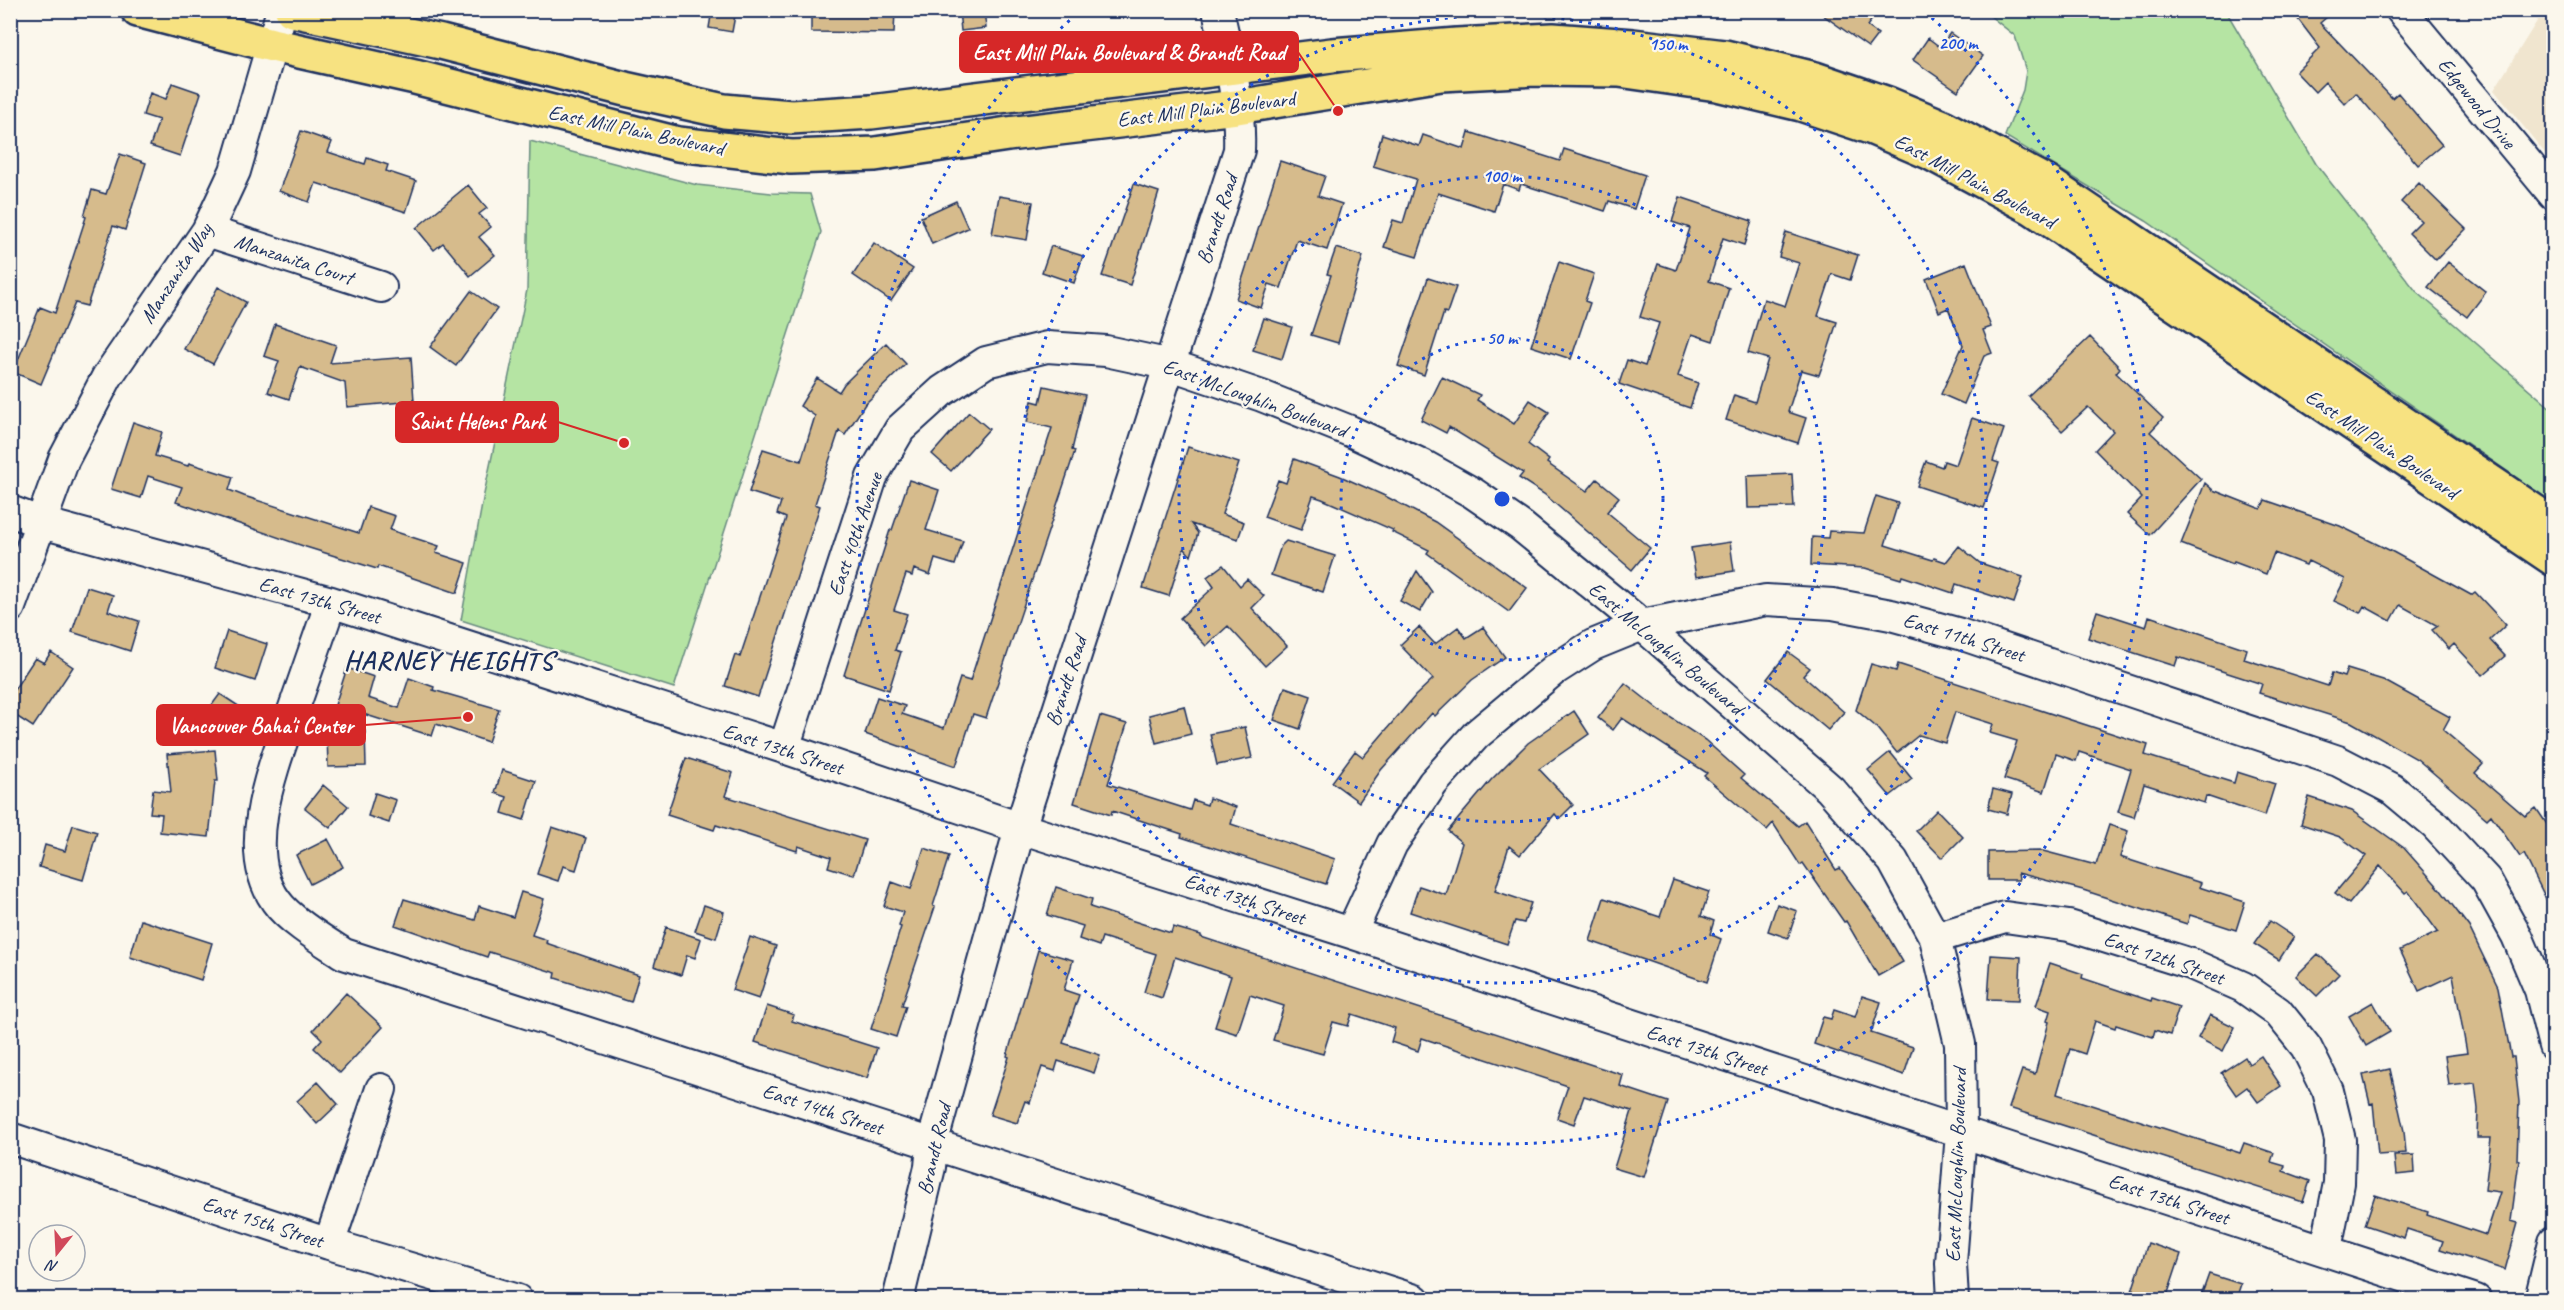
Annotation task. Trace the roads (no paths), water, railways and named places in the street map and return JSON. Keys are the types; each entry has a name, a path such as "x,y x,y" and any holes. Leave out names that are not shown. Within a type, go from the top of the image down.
{"main road":[{"name":"East Mill Plain Boulevard","path":"138,10 678,144 791,157 875,154 1008,134 1237,106 1441,74 1535,69 1608,70 1717,84 1801,104 1853,121 1929,152 2033,208 2553,559"},
{"name":"East Mill Plain Boulevard","path":"292,10 441,42 625,89 724,111 791,117 871,112 1332,56 1553,40 1634,46 1725,57 1815,79 1888,104 1943,127 2047,183 2553,525"}],"street":[{"name":"Manzanita Way","path":"10,607 64,459 107,377 207,231 235,171 282,10"},
{"name":"Brandt Road","path":"898,1299 930,1167 932,1144 1020,828 1239,150 1232,68 1218,10"},
{"name":"Edgewood Drive","path":"2402,10 2553,195"},
{"name":"Manzanita Court","path":"207,231 381,287"},
{"name":"East McLoughlin Boulevard","path":"987,362 1047,347 1106,351 1171,366 1262,396 1350,431 1423,465 1473,493 1521,526 1642,625 1830,789 1893,861 1935,938 1960,1044 1961,1132 1951,1263 1953,1299"},
{"name":"East 40th Avenue","path":"784,748 872,477 900,429 942,391 987,362"},
{"name":"East 13th Street","path":"10,511 42,523 331,602 784,748 1020,828 1351,933 2476,1299"},
{"name":"East 11th Street","path":"1351,933 1392,844 1433,783 1476,735 1554,670 1593,645 1642,625 1766,600 1833,604 1891,615 1960,634 2338,761 2392,789 2435,825 2486,880 2517,936 2540,990 2553,1046"},
{"name":"East 14th Street","path":"331,602 270,778 260,832 262,874 276,902 315,936 344,954 1414,1299"},
{"name":"East 12th Street","path":"1935,938 2006,917 2069,926 2191,964 2243,987 2278,1012 2306,1047 2328,1091 2340,1140 2339,1183 2326,1249"},
{"path":"329,1244 381,1089"},
{"name":"East 15th Street","path":"10,1138 329,1244 517,1299"},
{"path":"2540,1299 2553,1242"}],"place":[{"name":"East Mill Plain Boulevard & Brandt Road","path":"1338,111"},
{"name":"Saint Helens Park","path":"624,443"},
{"name":"Vancouver Baha'i Center","path":"468,717"}],"district":[{"name":"HARNEY HEIGHTS","path":"449,660"}]}
